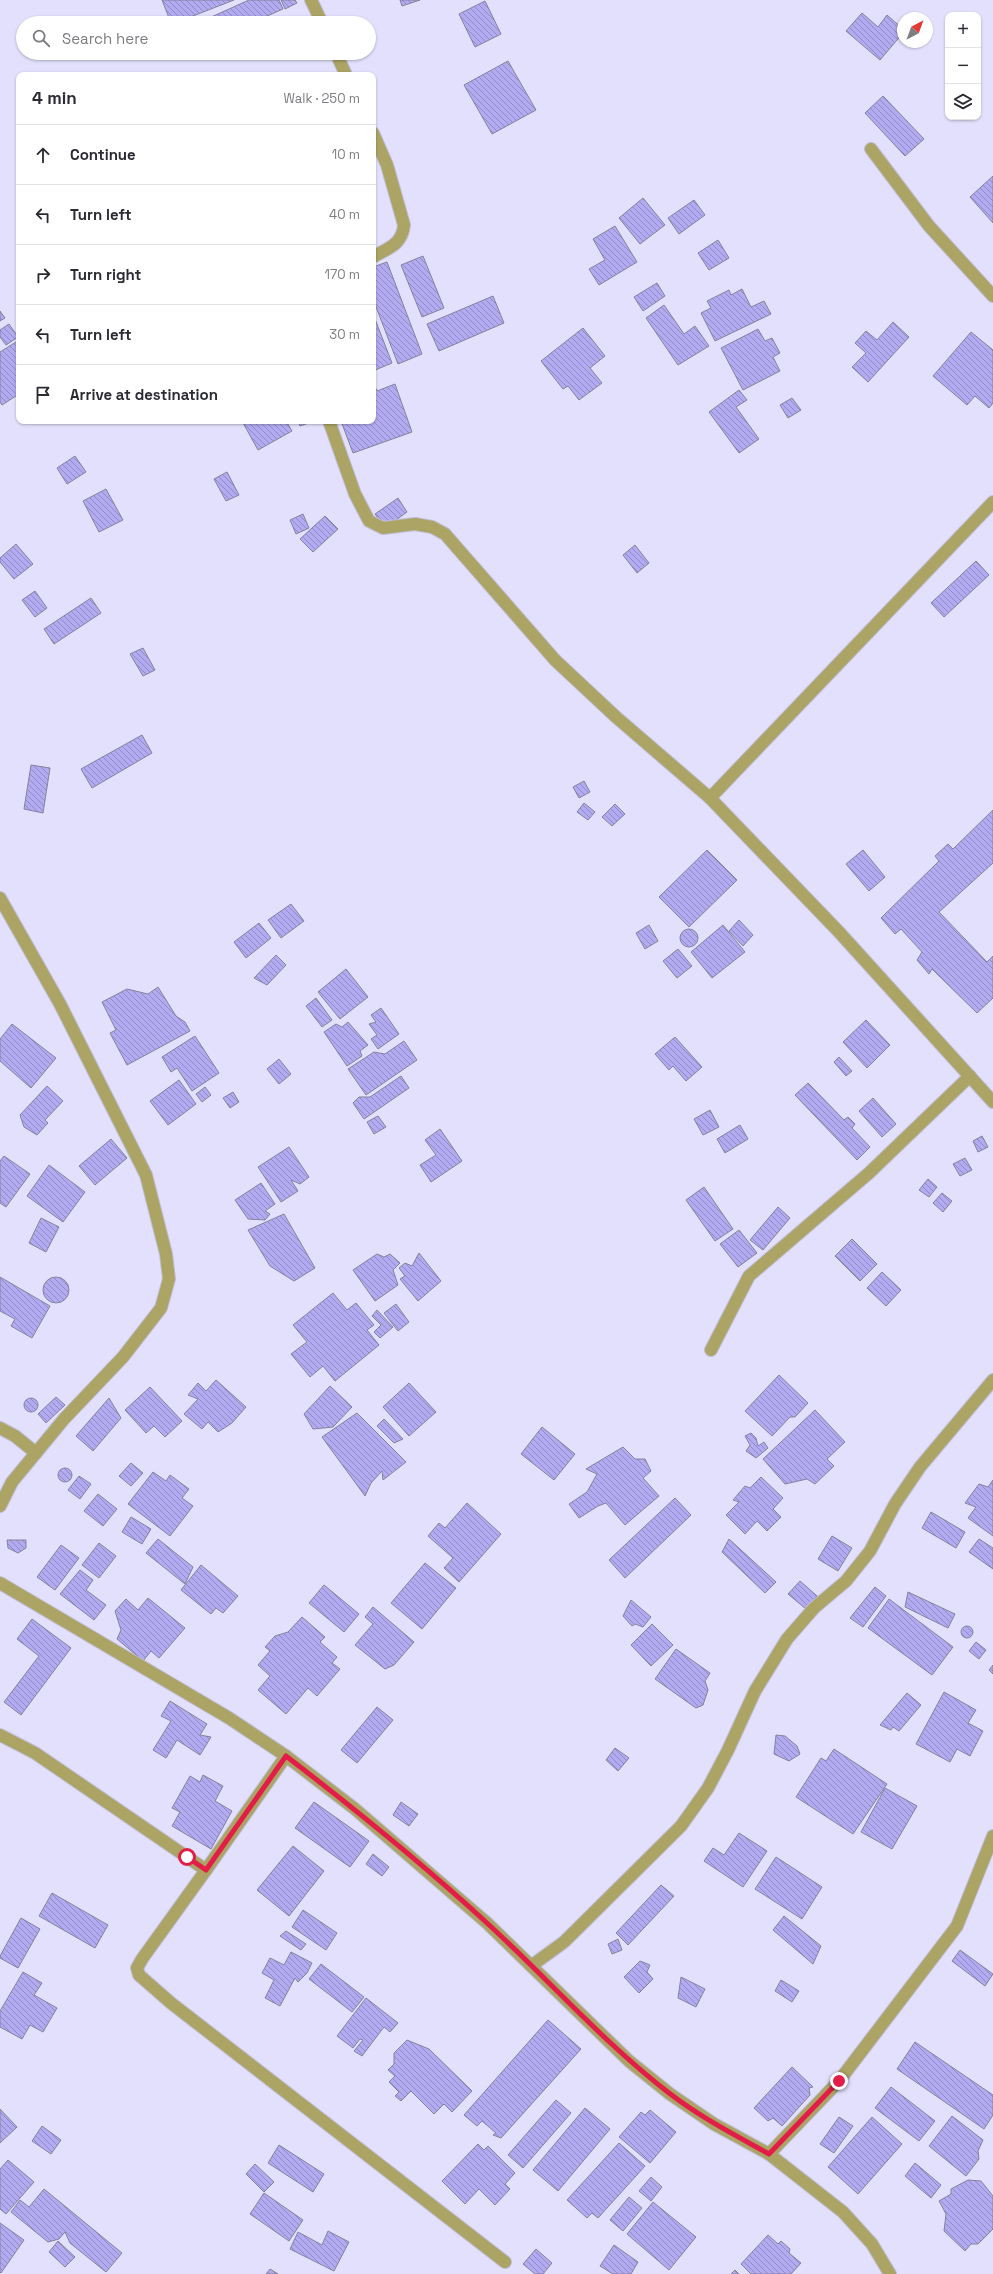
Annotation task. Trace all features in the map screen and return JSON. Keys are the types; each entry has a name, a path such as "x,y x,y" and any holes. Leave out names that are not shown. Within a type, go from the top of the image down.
{"street":[{"path":"311,0 319,16"},
{"path":"339,60 345,72"},
{"path":"376,140 387,165 404,225 403,234 397,244 376,256"},
{"path":"871,149 929,226 993,296"},
{"path":"330,424 355,494 369,521 383,528 415,524 432,527 445,534 555,660 616,717 710,798 828,920 993,1102"},
{"path":"710,798 993,502"},
{"path":"0,898 60,1004 146,1174 166,1254 169,1279 161,1308 123,1357 64,1419 12,1482 0,1506"},
{"path":"711,1350 749,1276 869,1173 970,1076"},
{"path":"531,1966 564,1942 681,1826 708,1788 728,1750 755,1691 787,1639 814,1608 846,1581 870,1551 894,1504 920,1467 993,1380"},
{"path":"0,1428 15,1436 36,1453"},
{"path":"0,1583 229,1718 286,1756 361,1814 487,1923 629,2061 670,2094 714,2124 769,2154 852,2221 872,2244 890,2274"},
{"path":"0,1735 35,1753 206,1870"},
{"path":"286,1756 142,1960 137,1968 139,1975 171,2003 505,2262"},
{"path":"769,2154 839,2081 957,1926 993,1836"}],"building":[{"path":"162,0 234,0 193,16 168,16"},
{"path":"249,0 279,0 283,9 267,16 214,16"},
{"path":"281,0 295,0 297,3 285,9"},
{"path":"400,0 420,0 402,6"},
{"path":"485,1 501,34 475,47 459,14"},
{"path":"862,13 878,27 887,15 897,24 897,40 880,60 846,31"},
{"path":"508,61 536,110 492,134 464,85"},
{"path":"883,96 924,139 905,156 865,113"},
{"path":"993,176 993,223 970,197"},
{"path":"643,198 665,225 640,244 619,218"},
{"path":"694,200 705,215 679,234 668,218"},
{"path":"615,226 637,262 599,285 589,269 605,260 593,239"},
{"path":"718,240 729,258 709,270 698,253"},
{"path":"423,256 444,308 422,317 401,265"},
{"path":"387,262 422,354 398,364 376,307 376,266"},
{"path":"657,283 665,296 643,311 634,297"},
{"path":"742,289 751,307 764,301 771,314 715,341 701,313 711,308 707,301 729,290 731,295"},
{"path":"493,296 504,323 439,351 427,324"},
{"path":"664,305 684,334 695,326 709,346 678,365 646,318"},
{"path":"0,311 5,318 0,321"},
{"path":"376,322 392,363 376,370"},
{"path":"893,322 909,337 868,382 852,367 866,353 855,343 866,331 877,340"},
{"path":"9,324 16,334 16,338 6,345 0,337 0,330"},
{"path":"583,328 605,356 590,368 602,383 579,400 568,386 563,389 541,361"},
{"path":"758,329 765,341 772,338 780,353 773,357 780,371 743,390 721,348"},
{"path":"971,332 993,350 993,403 989,408 975,396 967,405 933,376"},
{"path":"16,342 16,396 2,405 0,402 0,352"},
{"path":"395,384 412,432 353,453 342,424 376,424 376,389 377,391"},
{"path":"739,390 747,400 736,407 759,439 739,453 709,412"},
{"path":"792,398 801,410 788,418 780,405"},
{"path":"244,424 288,424 292,431 258,450"},
{"path":"75,456 86,472 67,484 57,468"},
{"path":"227,472 239,495 226,501 214,479"},
{"path":"106,489 123,520 99,532 83,501"},
{"path":"398,498 407,512 385,528 375,514"},
{"path":"303,514 309,528 296,534 290,520"},
{"path":"325,516 338,529 313,552 300,539"},
{"path":"16,544 33,564 14,579 0,562 0,558"},
{"path":"635,545 649,563 637,573 623,555"},
{"path":"976,561 989,575 944,617 931,603"},
{"path":"35,591 47,608 35,617 22,600"},
{"path":"91,598 101,613 54,644 44,629"},
{"path":"143,648 155,670 143,676 130,654"},
{"path":"142,735 152,753 92,788 81,769"},
{"path":"31,765 50,768 43,813 24,809"},
{"path":"584,781 590,792 579,798 573,787"},
{"path":"584,803 595,812 588,820 577,812"},
{"path":"615,804 625,814 612,826 602,817"},
{"path":"993,810 993,863 939,912 987,962 993,956 993,998 977,1013 932,969 929,974 917,960 922,952 901,929 895,934 881,918 939,861 935,856 948,844 953,849"},
{"path":"707,850 737,880 689,927 659,897"},
{"path":"863,850 885,877 869,891 846,864"},
{"path":"291,904 304,921 281,938 268,920"},
{"path":"739,920 753,935 743,946 729,931"},
{"path":"259,923 271,938 246,958 234,942"},
{"path":"649,925 658,941 645,949 636,933"},
{"path":"723,925 745,952 712,978 691,952"},
{"path":"685,929 693,929 698,934 696,945 693,947 685,947 680,942 680,934"},
{"path":"678,949 692,966 677,978 663,961"},
{"path":"276,955 286,965 267,985 254,978"},
{"path":"346,969 368,997 340,1019 318,992"},
{"path":"158,987 176,1016 185,1022 190,1031 127,1065 110,1033 116,1030 102,1002 127,989 148,994"},
{"path":"316,998 332,1020 322,1027 306,1006"},
{"path":"381,1008 399,1034 378,1049 371,1039 377,1035 369,1024 376,1022 371,1015"},
{"path":"866,1020 890,1045 867,1068 843,1042"},
{"path":"348,1022 368,1045 360,1051 362,1056 347,1066 324,1032 336,1024 342,1027"},
{"path":"12,1024 56,1058 31,1088 0,1061 0,1039"},
{"path":"195,1036 219,1073 192,1091 177,1068 171,1072 162,1057"},
{"path":"675,1037 702,1067 686,1081 673,1066 669,1070 655,1054"},
{"path":"404,1041 417,1060 366,1095 348,1069 374,1052 385,1054"},
{"path":"839,1057 852,1071 846,1076 834,1062"},
{"path":"279,1059 291,1074 279,1084 267,1069"},
{"path":"401,1076 409,1088 364,1119 353,1103 359,1097 370,1097"},
{"path":"179,1080 196,1104 168,1125 150,1101"},
{"path":"808,1083 844,1120 848,1117 855,1124 852,1128 870,1147 857,1160 795,1095"},
{"path":"47,1086 63,1101 45,1120 48,1123 37,1135 24,1127 20,1115"},
{"path":"205,1087 211,1095 202,1102 196,1094"},
{"path":"233,1092 239,1102 230,1108 223,1098"},
{"path":"873,1098 896,1124 882,1137 859,1111"},
{"path":"710,1110 719,1127 703,1135 694,1119"},
{"path":"378,1116 386,1127 374,1134 367,1122"},
{"path":"740,1125 748,1139 725,1153 717,1139"},
{"path":"440,1129 462,1161 431,1182 420,1165 436,1155 425,1140"},
{"path":"982,1136 988,1147 978,1152 973,1141"},
{"path":"111,1139 127,1158 95,1185 79,1166"},
{"path":"289,1147 309,1177 300,1184 291,1180 298,1191 281,1202 258,1167"},
{"path":"4,1156 30,1174 6,1207 0,1203 0,1161"},
{"path":"965,1158 972,1170 960,1176 953,1164"},
{"path":"49,1165 85,1192 63,1222 27,1196"},
{"path":"928,1179 937,1187 929,1197 919,1190"},
{"path":"261,1183 275,1204 265,1211 270,1214 265,1220 248,1219 235,1200"},
{"path":"704,1187 733,1229 715,1241 686,1200"},
{"path":"942,1193 952,1201 943,1212 933,1203"},
{"path":"778,1207 790,1218 763,1250 750,1240"},
{"path":"284,1214 315,1268 294,1281 270,1266 248,1230"},
{"path":"41,1218 59,1227 46,1252 29,1243"},
{"path":"739,1230 757,1253 738,1267 720,1244"},
{"path":"852,1239 877,1264 860,1281 835,1256"},
{"path":"419,1253 441,1281 418,1301 400,1279 405,1276 399,1268 405,1263 412,1266"},
{"path":"377,1254 384,1257 390,1254 400,1263 393,1270 398,1285 375,1301 353,1270"},
{"path":"882,1272 901,1290 886,1306 867,1288"},
{"path":"0,1277 50,1306 32,1338 11,1326 15,1319 0,1311"},
{"path":"56,1277 65,1281 69,1290 65,1299 56,1303 47,1299 43,1290 47,1281"},
{"path":"333,1293 347,1310 356,1303 374,1325 367,1330 379,1345 335,1381 323,1366 310,1377 291,1354 307,1342 293,1325"},
{"path":"396,1304 409,1322 398,1331 384,1313"},
{"path":"377,1310 393,1327 380,1338 374,1332 381,1325 372,1316"},
{"path":"779,1375 808,1403 795,1417 790,1417 772,1436 745,1411"},
{"path":"216,1380 246,1407 232,1423 218,1432 208,1422 202,1429 184,1414 198,1399 188,1395 198,1383 206,1391"},
{"path":"409,1383 436,1412 409,1436 383,1407"},
{"path":"330,1386 352,1407 333,1427 313,1429 304,1414"},
{"path":"150,1387 182,1421 165,1437 154,1426 146,1433 125,1410"},
{"path":"56,1397 65,1405 46,1423 38,1414"},
{"path":"31,1398 36,1400 38,1405 36,1410 31,1412 26,1410 24,1405 26,1400"},
{"path":"109,1398 121,1418 93,1451 76,1436"},
{"path":"815,1410 845,1442 827,1459 834,1466 815,1484 807,1479 785,1484 763,1459"},
{"path":"357,1413 406,1462 383,1480 382,1471 371,1483 365,1496 322,1437"},
{"path":"384,1419 403,1439 394,1443 377,1426"},
{"path":"542,1427 575,1454 554,1480 521,1454"},
{"path":"751,1433 756,1438 758,1446 764,1442 768,1448 756,1458 746,1451 750,1445 745,1436"},
{"path":"623,1447 635,1459 645,1459 651,1471 643,1478 659,1496 625,1525 606,1503 598,1506 579,1518 569,1504 587,1492 597,1474 586,1469"},
{"path":"131,1463 143,1473 131,1486 119,1476"},
{"path":"65,1468 70,1470 72,1475 70,1480 65,1482 60,1480 58,1475 60,1470"},
{"path":"153,1472 166,1481 170,1475 189,1489 182,1498 193,1506 170,1536 128,1504"},
{"path":"79,1476 91,1484 80,1499 68,1490"},
{"path":"761,1477 783,1498 773,1509 781,1517 767,1531 757,1521 745,1534 726,1515 739,1502 733,1500 745,1486 750,1488"},
{"path":"993,1480 993,1536 968,1518 976,1507 965,1503 979,1484 988,1487"},
{"path":"98,1494 117,1509 103,1526 84,1511"},
{"path":"675,1498 691,1515 625,1578 609,1560"},
{"path":"467,1503 501,1534 459,1582 444,1568 453,1558 428,1536 439,1523 445,1528"},
{"path":"931,1512 965,1532 956,1548 922,1528"},
{"path":"131,1517 151,1529 142,1544 122,1532"},
{"path":"832,1536 852,1548 838,1571 818,1559"},
{"path":"158,1539 193,1567 185,1584 146,1553"},
{"path":"729,1539 776,1582 765,1593 722,1552"},
{"path":"979,1539 993,1548 993,1569 969,1552"},
{"path":"7,1540 26,1540 26,1548 18,1553 8,1548"},
{"path":"99,1543 116,1556 99,1578 82,1565"},
{"path":"61,1545 79,1558 55,1590 37,1577"},
{"path":"425,1563 456,1588 422,1629 391,1603"},
{"path":"201,1565 238,1596 223,1613 216,1608 211,1614 181,1590"},
{"path":"80,1570 93,1580 86,1590 106,1605 94,1620 60,1594"},
{"path":"800,1581 817,1596 806,1609 788,1594"},
{"path":"324,1585 359,1614 344,1632 309,1603"},
{"path":"875,1587 886,1596 863,1627 850,1618"},
{"path":"908,1592 955,1614 948,1628 905,1607"},
{"path":"148,1598 185,1628 159,1658 151,1651 143,1661 117,1639 121,1630 115,1611 126,1599 138,1610"},
{"path":"889,1599 953,1647 932,1675 868,1628"},
{"path":"631,1600 651,1617 643,1627 635,1624 632,1626 623,1616"},
{"path":"373,1607 414,1642 394,1665 385,1669 355,1645 373,1624 365,1617"},
{"path":"302,1617 325,1637 320,1642 337,1657 332,1663 340,1669 317,1696 308,1688 286,1714 258,1690 270,1676 258,1665 270,1651 265,1647 275,1636 288,1632"},
{"path":"32,1619 71,1648 21,1715 4,1702 39,1656 17,1639"},
{"path":"652,1624 673,1645 651,1666 631,1645"},
{"path":"969,1626 972,1627 972,1637 965,1638 962,1637 961,1630 962,1627"},
{"path":"976,1642 986,1650 979,1659 969,1651"},
{"path":"676,1649 710,1673 705,1681 708,1690 703,1705 696,1708 655,1679"},
{"path":"993,1665 993,1674 989,1670"},
{"path":"944,1692 976,1710 968,1723 983,1731 970,1756 957,1749 950,1762 916,1744"},
{"path":"907,1693 921,1705 899,1731 893,1727 891,1730 880,1725"},
{"path":"170,1701 207,1724 200,1735 211,1737 200,1755 177,1740 166,1758 153,1750 171,1721 161,1716"},
{"path":"377,1707 393,1720 357,1763 341,1750"},
{"path":"776,1735 785,1736 797,1746 800,1754 789,1761 774,1754"},
{"path":"615,1748 629,1758 618,1771 606,1760"},
{"path":"834,1749 887,1784 853,1834 796,1797 821,1758 826,1761"},
{"path":"203,1775 223,1786 215,1801 232,1811 211,1849 172,1826 180,1812 172,1808 190,1776 200,1782"},
{"path":"885,1788 917,1806 892,1849 861,1832"},
{"path":"314,1802 369,1841 350,1867 295,1828"},
{"path":"401,1802 418,1814 409,1826 393,1815"},
{"path":"739,1833 767,1851 743,1887 704,1861 713,1848 724,1855"},
{"path":"293,1846 324,1871 289,1916 257,1890"},
{"path":"373,1854 389,1867 382,1876 366,1864"},
{"path":"776,1857 822,1887 802,1919 755,1889"},
{"path":"661,1885 674,1896 628,1945 616,1933"},
{"path":"52,1893 108,1925 95,1948 39,1916"},
{"path":"303,1910 337,1933 326,1950 292,1927"},
{"path":"784,1916 821,1946 813,1964 773,1930"},
{"path":"21,1918 40,1929 18,1968 0,1958 0,1956"},
{"path":"286,1931 306,1944 301,1950 280,1936"},
{"path":"618,1939 622,1950 612,1954 608,1944"},
{"path":"960,1950 993,1974 985,1986 952,1961"},
{"path":"291,1952 312,1963 307,1973 298,1982 295,1978 280,2006 265,1998 274,1980 262,1973 270,1958 284,1965"},
{"path":"640,1961 650,1965 647,1972 653,1979 639,1993 624,1977"},
{"path":"321,1964 364,1997 352,2012 309,1979"},
{"path":"23,1972 42,1983 34,1995 57,2008 43,2032 30,2025 22,2039 0,2027 0,2011"},
{"path":"681,1977 705,1989 696,2007 678,1998"},
{"path":"781,1980 799,1991 792,2002 775,1991"},
{"path":"366,1998 398,2023 390,2032 384,2027 362,2056 354,2051 363,2040 360,2039 353,2048 337,2036"},
{"path":"548,2020 581,2049 501,2138 493,2135 496,2133 482,2121 477,2126 464,2115"},
{"path":"407,2040 429,2049 472,2091 452,2112 444,2104 434,2114 411,2091 401,2101 395,2096 399,2092 389,2082 395,2076 388,2070 394,2064 394,2053"},
{"path":"915,2042 993,2095 993,2115 984,2129 897,2069"},
{"path":"792,2067 813,2087 809,2088 810,2095 782,2126 773,2118 768,2121 754,2108"},
{"path":"891,2087 935,2121 919,2141 875,2108"},
{"path":"556,2100 571,2113 523,2168 508,2155"},
{"path":"585,2108 610,2129 558,2191 533,2170"},
{"path":"0,2109 17,2127 0,2143"},
{"path":"650,2110 676,2132 650,2163 619,2137 641,2112 645,2115"},
{"path":"952,2116 983,2140 978,2151 979,2159 966,2176 929,2146"},
{"path":"839,2117 853,2126 834,2153 820,2144"},
{"path":"872,2117 902,2144 858,2194 828,2167"},
{"path":"42,2126 61,2140 51,2154 32,2141"},
{"path":"619,2143 645,2166 598,2218 592,2213 587,2218 567,2200"},
{"path":"478,2144 484,2150 488,2146 515,2173 505,2184 510,2189 495,2205 479,2189 465,2204 442,2181"},
{"path":"279,2145 324,2174 313,2192 268,2163"},
{"path":"8,2160 34,2182 6,2214 0,2209 0,2169"},
{"path":"915,2163 941,2185 931,2198 905,2176"},
{"path":"255,2164 274,2182 264,2192 246,2174"},
{"path":"651,2177 662,2187 651,2201 639,2191"},
{"path":"968,2180 981,2181 993,2196 993,2229 978,2244 971,2244 965,2251 944,2231 946,2214 939,2201 951,2194 951,2189"},
{"path":"44,2189 122,2253 106,2272 70,2243 65,2232 59,2239 48,2242 11,2212 20,2200 29,2207"},
{"path":"264,2193 303,2220 289,2241 250,2214"},
{"path":"629,2197 642,2208 623,2231 610,2220"},
{"path":"653,2202 696,2237 669,2270 627,2234"},
{"path":"0,2223 24,2240 1,2273 0,2272"},
{"path":"328,2231 349,2242 334,2271 290,2249 298,2232 322,2245"},
{"path":"768,2235 778,2244 781,2241 790,2249 789,2253 801,2263 791,2274 751,2274 741,2264"},
{"path":"58,2241 75,2257 65,2267 49,2252"},
{"path":"614,2245 638,2262 631,2274 613,2274 600,2266"},
{"path":"536,2249 552,2263 543,2274 535,2274 523,2264"},
{"path":"270,2269 278,2274 266,2274"},
{"path":"735,2270 739,2274 731,2274"}],"route":[{"path":"187,1857 206,1870 286,1756 355,1809 487,1923 603,2034 629,2061 670,2094 714,2124 769,2154 839,2081"}]}
